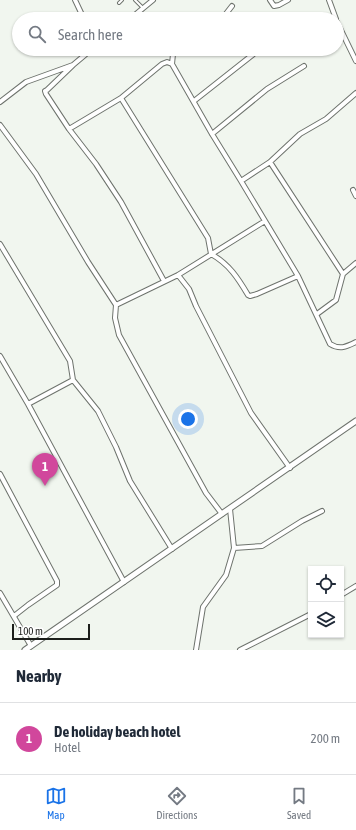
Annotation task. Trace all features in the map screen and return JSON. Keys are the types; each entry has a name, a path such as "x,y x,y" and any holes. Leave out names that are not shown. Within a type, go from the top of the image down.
{"street":[{"path":"75,0 81,12"},
{"path":"140,12 153,0"},
{"path":"270,0 274,6 279,6 288,0"},
{"path":"329,0 333,12"},
{"path":"227,12 232,6"},
{"path":"344,36 356,61"},
{"path":"84,56 45,91 69,129 96,164 121,202 164,281"},
{"path":"172,64 174,56"},
{"path":"194,101 251,56"},
{"path":"69,129 121,98 162,64 167,62 172,64 212,134 298,276 330,344 336,347 346,347 356,342"},
{"path":"0,102 26,82 73,65"},
{"path":"212,134 267,89 304,66"},
{"path":"241,181 270,162 300,134 326,119 356,93"},
{"path":"121,98 208,238 212,254 231,268 248,295 250,296 298,276"},
{"path":"0,125 36,174 88,262 116,305 116,318 119,335 206,493 222,514"},
{"path":"270,162 343,274"},
{"path":"353,190 356,196"},
{"path":"116,305 178,275 265,221"},
{"path":"0,244 70,361 73,380 98,412 116,447 130,480 172,549"},
{"path":"317,314 336,300 343,274 356,263"},
{"path":"178,275 189,289 251,413 290,468"},
{"path":"0,356 28,404 124,582"},
{"path":"28,404 73,380"},
{"path":"25,650 356,421"},
{"path":"0,474 57,581 57,585 14,616"},
{"path":"196,650 203,607 226,574 234,548 230,509"},
{"path":"234,548 262,546 302,521 322,511"},
{"path":"344,593 356,586"},
{"path":"0,593 31,646"},
{"path":"240,650 308,616"}],"lane":[{"path":"119,3 122,0"},
{"path":"135,0 144,9"}],"place":[{"name":"De holiday beach hotel","path":"45,486"}]}
